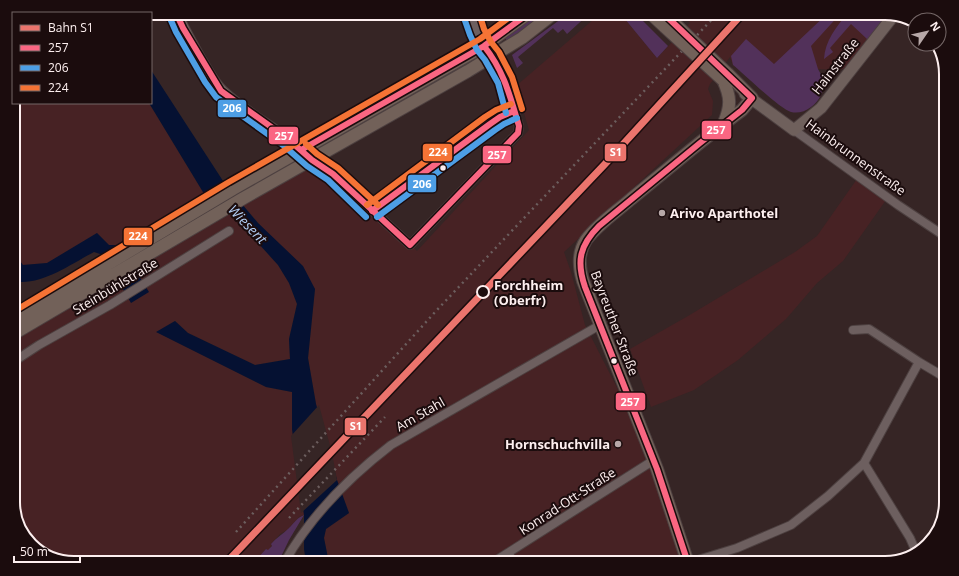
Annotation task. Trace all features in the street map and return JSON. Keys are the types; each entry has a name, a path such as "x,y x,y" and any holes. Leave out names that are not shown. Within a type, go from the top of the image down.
{"main road":[{"path":"134,256 197,211 484,46 519,20"},
{"path":"20,317 93,280 134,256 204,222 468,71 522,38 545,20"},
{"path":"666,20 725,77 752,98"},
{"path":"484,46 492,56"},
{"path":"723,124 727,114 730,98 725,77"},
{"name":"Bayreuther Straße","path":"686,556 663,483 581,274 581,253 586,240 603,223 742,110 752,98"},
{"path":"301,150 312,160"},
{"path":"20,329 93,280"}],"street":[{"path":"179,20 208,72 221,91 301,150"},
{"path":"473,20 484,46"},
{"name":"Hainstraße","path":"794,130 820,108 890,20"},
{"path":"312,160 333,174 410,245 518,133 519,126 504,80 492,56"},
{"name":"Hainbrunnenstraße","path":"752,98 898,205 939,232"},
{"path":"372,211 490,124 500,117 514,111"},
{"name":"Steinbühlstraße","path":"20,357 120,299 229,231"},
{"name":"Am Stahl","path":"288,556 301,536 341,488 364,466 391,445 600,325"},
{"path":"853,330 869,329 939,374"},
{"path":"711,556 737,548 791,525 828,496 864,462 919,362"},
{"name":"Konrad-Ott-Straße","path":"503,556 654,460"},
{"path":"864,462 910,538 914,548"}],"shaded area":[{"path":"528,20 537,20 507,42 505,37"},
{"path":"560,20 582,20 567,34 563,29 558,33 553,28 518,57 523,63 517,68 512,55"},
{"path":"593,20 626,20 657,58 690,23 687,20 885,20 843,69 733,65 730,57 708,89 713,101 712,115 564,252 585,325 654,460 687,556 328,556 324,538 326,529 349,513 337,480 316,404 308,358 315,289 236,197 315,151 417,251 529,130 516,86"},
{"path":"626,20 642,20 668,46 657,58"},
{"path":"821,20 835,20 811,46 818,69 824,80 819,99 809,109 796,113 791,112 779,105 733,65 731,56 746,39 774,64"},
{"path":"842,20 885,20 870,39 867,39 851,24 830,48 833,52 824,59 826,46 835,29"},
{"path":"459,64 460,67 337,141 335,139 366,121"},
{"path":"20,104 150,104 206,197 230,212 278,265 289,283 297,304 289,339 290,359 255,365 188,333 175,321 157,332 266,387 292,392 292,429 304,515 299,517 287,530 280,534 271,544 272,545 268,551 266,549 260,556 67,556 47,549 31,535 24,523 20,506 20,328 111,271 109,245 97,233 47,263 23,265 20,261"},
{"path":"857,179 886,200 843,261 817,283 786,319 738,360 694,390 651,407 630,349 795,252 817,236"},
{"path":"304,515 281,556 260,556 266,549 268,550 272,546 271,544 297,519"}],"water":[{"name":"Wiesent","path":"152,72 225,184 258,223 303,266 315,289 308,358 316,404 337,480 349,513 326,529 324,538 328,556 305,556 304,515 292,429 292,392 266,387 156,332 175,321 188,333 255,365 290,359 289,339 297,304 289,283 278,265 230,212 206,197 150,104 152,104"},
{"path":"97,233 109,245 127,245 129,260 149,292 131,303 103,255 94,252 49,276 20,282 20,261 23,265 47,263"}],"pier":[{"path":"319,405 332,453 337,480 301,513 291,436"}],"railway":[{"path":"236,532 436,311 711,20"},
{"path":"289,518 385,417"}],"rail line":[{"name":"S1","path":"233,556 605,164 737,20"}],"transit line":[{"name":"206","path":"171,20 176,32 205,82 216,97 283,145 307,166 328,180 366,217"},
{"name":"257","path":"179,20 221,91 288,139 312,160 333,174 410,245"},
{"name":"206","path":"465,20 477,50 485,60 498,83 506,113"},
{"name":"224","path":"481,20 491,42 499,52 512,77 522,109"},
{"name":"224","path":"20,308 229,182 480,39 506,20"},
{"name":"257","path":"301,150 484,46 519,20"},
{"name":"257","path":"670,20 752,98 742,110 599,226 584,247 580,261 582,278 585,287 657,469 686,556"},
{"name":"257","path":"410,245 518,133 519,126 506,84 497,65 484,46"},
{"name":"224","path":"367,205 485,117 496,110 511,104"},
{"name":"257","path":"372,211 490,124 500,117 514,111"},
{"name":"206","path":"377,217 495,130 517,118"},
{"name":"224","path":"306,144 317,154 338,168 378,205"}],"place":[{"name":"Arivo Aparthotel","path":"662,213"},
{"name":"Forchheim (Oberfr)","path":"483,292"},
{"name":"Hornschuchvilla","path":"618,444"}]}
